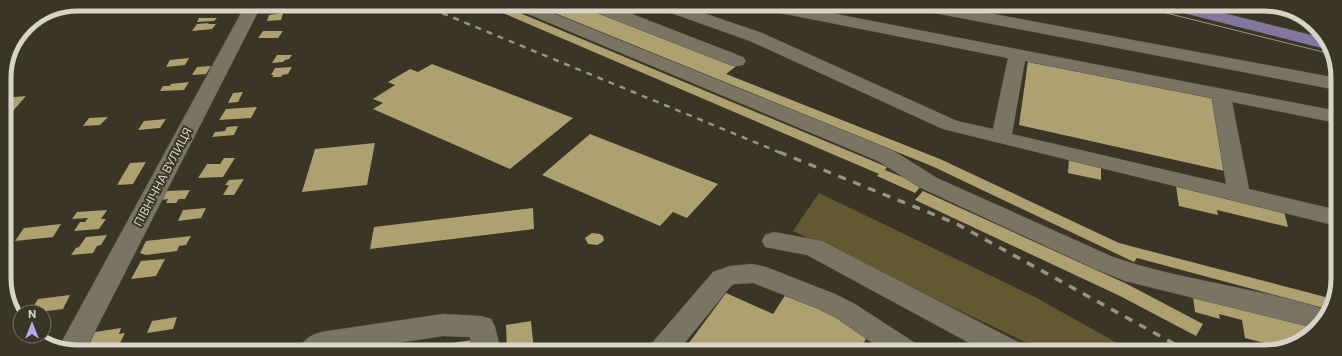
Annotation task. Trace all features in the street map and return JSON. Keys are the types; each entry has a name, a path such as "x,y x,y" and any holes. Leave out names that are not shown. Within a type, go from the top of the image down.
{"main road":[{"path":"1194,11 1321,43"}],"street":[{"name":"ПІВНІЧНА ВУЛИЦЯ","path":"74,345 250,11"},
{"path":"537,11 886,156 929,183 1104,263 1134,274 1206,290 1317,318"},
{"path":"608,11 737,61"},
{"path":"616,14 626,11"},
{"path":"680,11 756,37 950,125 1331,217"},
{"path":"796,11 1331,116"},
{"path":"951,11 1331,83"},
{"path":"1001,138 1018,54"},
{"path":"1221,94 1239,195"},
{"path":"774,241 813,247 999,345"},
{"path":"667,345 722,279 730,275 752,273 826,301 846,311 895,345"},
{"path":"319,345 321,343 443,325 481,327 486,345"}],"shaded area":[{"path":"819,193 1037,298 1121,345 1031,345 793,231"}],"building":[{"path":"200,11 221,11 199,12"},
{"path":"498,11 515,11 887,167 885,170 922,185 915,193 877,176 879,174"},
{"path":"550,11 601,11 739,64 726,74 940,159 1119,243 1328,298 1327,300 1324,308 1137,258 1134,262 934,167"},
{"path":"283,13 281,20 267,21 269,15"},
{"path":"199,18 217,18 214,21 197,22"},
{"path":"209,23 208,24 216,24 212,29 192,31 197,24"},
{"path":"263,31 283,31 278,38 258,38"},
{"path":"277,55 292,55 289,59 283,62 272,63"},
{"path":"189,58 185,65 166,67 170,60"},
{"path":"1028,61 1213,97 1229,172 1019,125"},
{"path":"432,64 573,118 510,169 373,109 383,103 373,99 395,85 388,82 410,69 418,72"},
{"path":"211,66 206,74 192,75 197,67"},
{"path":"292,67 288,74 282,75 281,77 272,77 274,75 271,75 275,68"},
{"path":"189,82 184,90 160,91 163,86"},
{"path":"243,92 238,102 228,103 233,93"},
{"path":"26,96 11,113 11,97"},
{"path":"257,107 251,118 219,120 226,109"},
{"path":"108,117 100,125 83,126 89,118"},
{"path":"166,119 160,128 138,130 144,121"},
{"path":"238,126 234,135 212,137 215,132 225,131 227,127"},
{"path":"590,134 718,184 687,218 673,212 660,226 542,175"},
{"path":"375,143 367,185 302,192 315,149"},
{"path":"1069,157 1101,164 1101,180 1068,173"},
{"path":"224,158 235,158 223,177 198,178 207,164 220,164"},
{"path":"146,162 133,184 117,185 130,163"},
{"path":"244,179 234,195 223,195 229,185 225,185 229,180"},
{"path":"1176,186 1284,211 1288,227 1217,210 1218,215 1179,206"},
{"path":"190,190 185,199 179,199 176,203 166,203 168,199 160,200 166,191"},
{"path":"923,191 1127,284 1203,324 1196,336 1120,296 915,200"},
{"path":"206,208 201,218 178,221 183,210"},
{"path":"533,208 534,229 370,249 374,227"},
{"path":"107,210 101,219 106,219 99,229 74,231 80,222 85,222 88,218 72,219 77,212"},
{"path":"61,224 53,237 15,241 24,228"},
{"path":"592,233 600,234 603,236 604,240 597,245 588,244 585,238"},
{"path":"107,235 101,245 97,246 93,253 71,255 86,237"},
{"path":"191,236 186,245 179,246 177,251 146,255 140,253 146,241"},
{"path":"165,259 156,276 131,279 141,261"},
{"path":"1192,290 1313,323 1298,336 1281,343 1271,345 1245,338 1242,320 1219,314 1220,319 1195,312"},
{"path":"726,293 773,314 786,294 870,330 863,345 687,345"},
{"path":"70,295 63,309 52,310 52,304 35,304 38,299"},
{"path":"177,317 173,329 147,333 152,321"},
{"path":"531,321 533,345 507,345 506,325"},
{"path":"121,328 119,334 125,333 120,343 88,345 95,332"},
{"path":"479,339 479,345 437,345"}],"tram line":[{"path":"1158,11 1326,53"}],"railway":[{"path":"437,11 781,153"},
{"path":"779,152 957,224 1176,345"}]}
